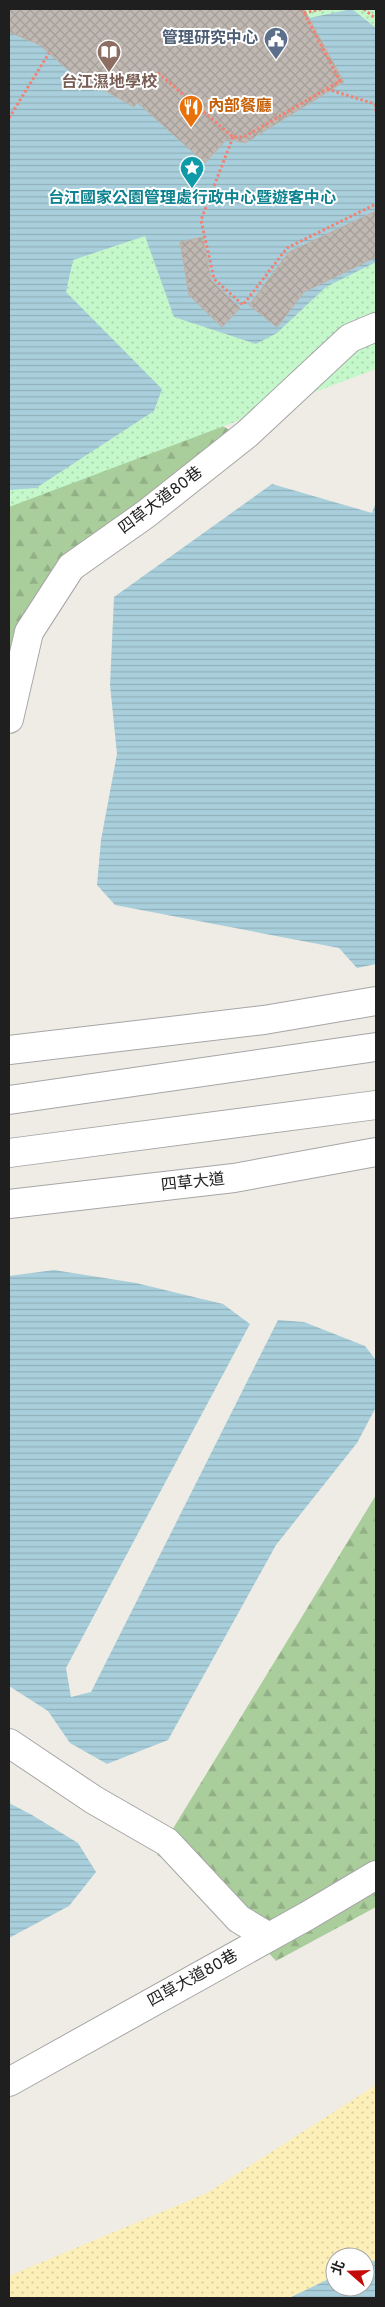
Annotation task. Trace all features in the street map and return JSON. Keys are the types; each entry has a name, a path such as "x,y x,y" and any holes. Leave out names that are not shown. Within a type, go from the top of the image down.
{"street":[{"name":"四草大道80巷","path":"9,718 29,632 71,567 146,514 247,434 350,338 376,327"},
{"path":"9,1050 264,1020 376,1000"},
{"path":"9,1100 376,1047"},
{"path":"9,1153 376,1105"},
{"name":"四草大道","path":"9,1204 234,1178 376,1152"},
{"path":"9,1743 94,1800 167,1842 239,1919 269,1937"},
{"name":"四草大道80巷","path":"9,2082 376,1875"}],"path":[{"path":"158,73 233,137 244,137 340,81 302,9"},
{"path":"304,13 322,9"},
{"path":"364,9 376,19"},
{"path":"9,118 49,53"},
{"path":"326,88 375,104 376,111"},
{"path":"233,137 201,220 214,279 243,305 287,248 376,204"}],"green space":[{"name":"台江國家公園管理處行政中心暨遊客中心","path":"9,9 376,9 376,369 9,507"},
{"path":"162,389 236,434 62,564 9,678 9,490"},
{"path":"376,1495 376,1907 276,1961 203,1882 157,1855"}],"sand":[{"path":"376,2085 376,2284 375,2247 325,2247 325,2297 347,2297 345,2298 9,2298 9,2276 207,2193"}],"water":[{"name":"台江國家公園管理處行政中心暨遊客中心","path":"9,9 296,9 297,12 304,9 309,18 352,9 376,28 376,262 326,287 277,333 256,344 174,317 145,236 73,260 66,292 162,389 154,411 36,488 9,490"},
{"path":"272,484 372,513 376,502 376,964 357,968 339,948 115,905 97,885 101,840 117,754 110,685 114,597"},
{"path":"54,1270 136,1283 223,1304 250,1324 66,1668 71,1697 91,1692 278,1320 304,1322 365,1346 376,1360 376,1407 357,1443 276,1545 168,1740 107,1764 70,1743 48,1711 9,1686 9,1276"},
{"path":"9,1803 78,1843 96,1872 69,1906 9,1938"},
{"path":"375,2260 376,2298 289,2298 325,2281 325,2297 375,2297"}],"building":[{"path":"9,9 304,9 344,82 245,143 227,139 205,163 137,102 134,107 67,69 40,45 9,32"},
{"path":"376,211 376,257 304,292 277,327 249,305 289,252"},
{"path":"203,237 211,280 240,308 222,327 189,295 180,242"}],"place":[{"name":"管理研究中心","path":"276,60"},
{"name":"台江濕地學校","path":"109,73"},
{"name":"內部餐廳","path":"191,128"},
{"name":"台江國家公園管理處行政中心暨遊客中心","path":"192,189"}]}
